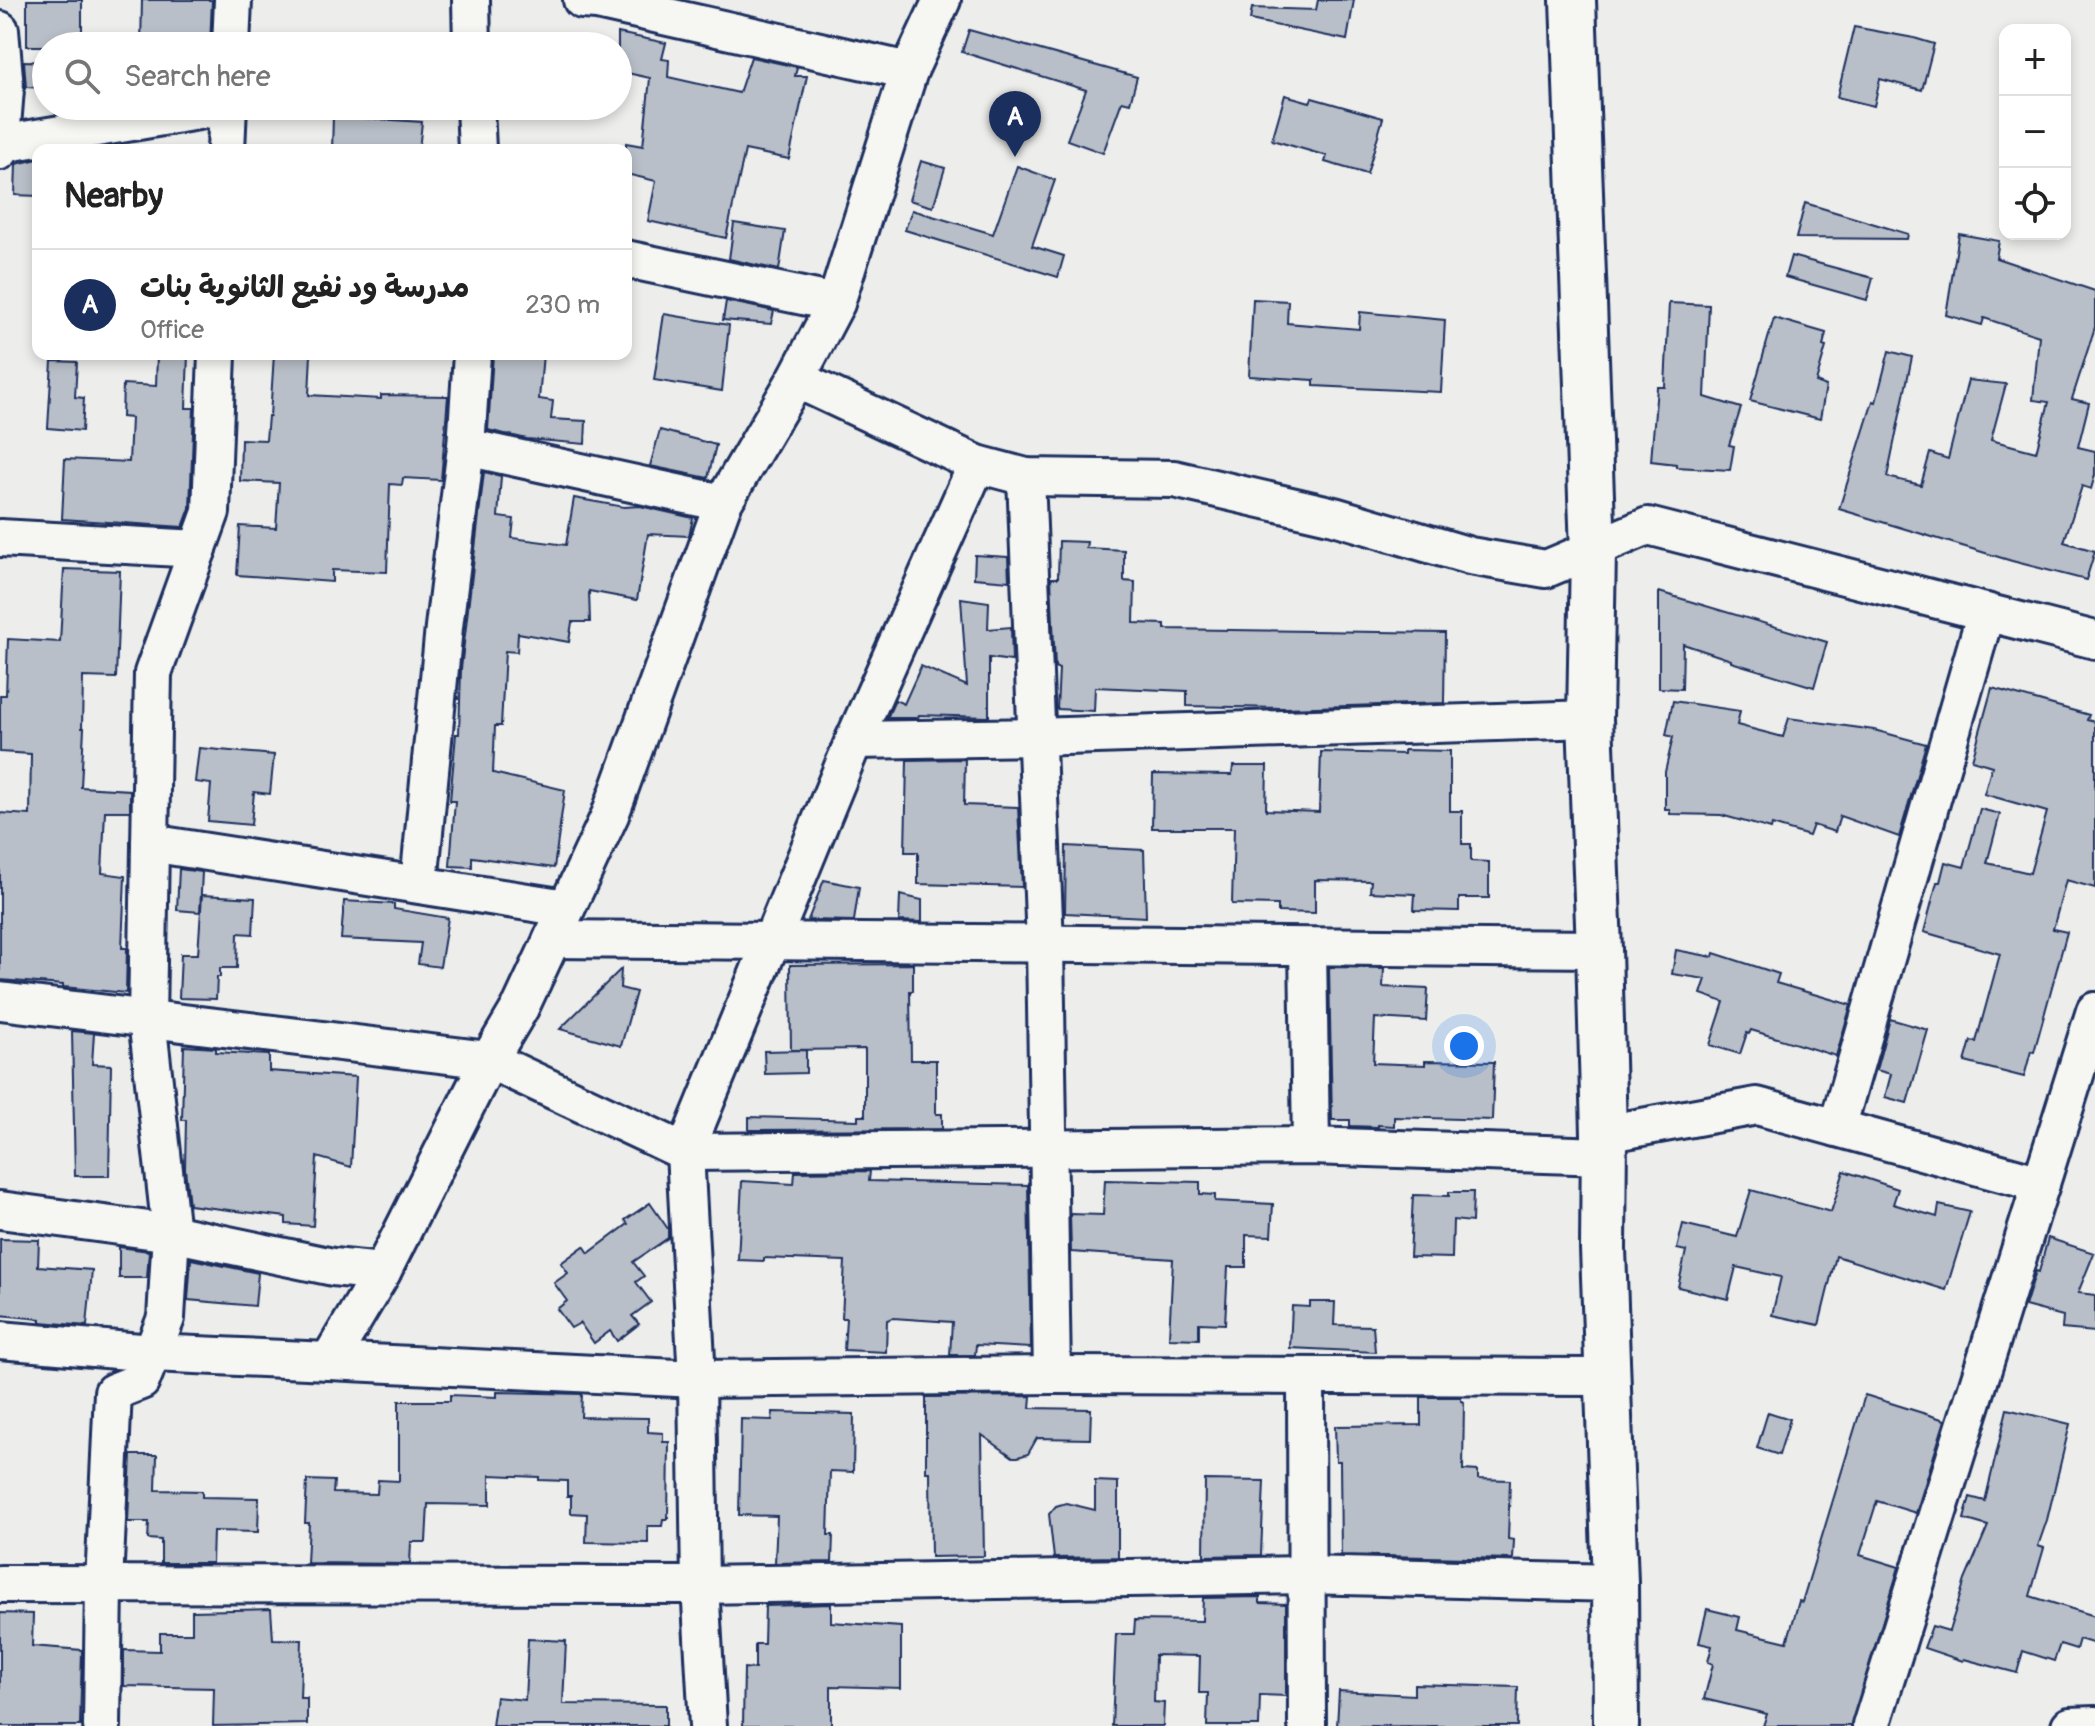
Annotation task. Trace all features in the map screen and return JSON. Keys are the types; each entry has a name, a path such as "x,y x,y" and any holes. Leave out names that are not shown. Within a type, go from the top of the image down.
{"main road":[{"path":"1573,0 1593,551 1590,719 1599,949 1616,1726"}],"street":[{"path":"232,32 233,0"},
{"path":"471,0 472,32"},
{"path":"582,0 728,29 909,71"},
{"path":"329,1361 382,1272 489,1060 521,1006 610,815 723,503 796,379 836,303 909,71 942,0"},
{"path":"0,30 5,89 0,151"},
{"path":"1,144 144,120"},
{"path":"226,144 227,120"},
{"path":"476,120 477,144"},
{"path":"632,260 836,303"},
{"path":"102,1726 104,1584 113,1392 141,1381 166,1318 171,1233 147,1019 153,673 211,512 217,360"},
{"path":"419,884 444,627 466,447 472,360"},
{"path":"796,379 977,464 1026,477 1174,479 1334,516 1470,556 1546,569 1648,526 2095,640"},
{"path":"466,447 723,503"},
{"path":"708,1726 700,1585 697,1379 685,1152 854,740 977,464"},
{"path":"1026,477 1045,944 1052,1375"},
{"path":"0,538 198,549"},
{"path":"1837,1128 1986,612"},
{"path":"854,740 1590,719"},
{"path":"150,843 419,884 559,924 771,941 1599,949"},
{"path":"1308,947 1311,1146"},
{"path":"0,1001 489,1060 685,1152 1604,1145 1757,1106 2041,1184"},
{"path":"1871,1726 2095,1011"},
{"path":"0,1210 171,1233 333,1267 382,1272"},
{"path":"0,1340 152,1353 697,1379 1052,1375 1606,1377"},
{"path":"1306,1377 1307,1726"},
{"path":"0,1584 700,1585 1306,1575 1615,1583"},
{"path":"2070,1726 2095,1725"}],"building":[{"path":"27,0 82,0 82,32 32,32 32,46 27,46"},
{"path":"142,0 212,0 211,32 141,32"},
{"path":"1318,0 1354,0 1347,40 1250,20 1252,8 1316,10"},
{"path":"1854,27 1934,44 1922,90 1880,79 1874,106 1837,97"},
{"path":"969,30 1137,77 1130,103 1122,101 1103,153 1067,140 1086,90 962,52"},
{"path":"632,36 666,43 662,59 669,60 668,77 739,93 751,57 797,67 795,76 807,76 789,159 745,150 726,238 648,221 656,181 632,175 632,144 643,146 650,78 632,74"},
{"path":"24,61 32,61 32,87 26,87"},
{"path":"1285,95 1310,102 1312,98 1383,118 1367,174 1325,162 1327,156 1272,140"},
{"path":"333,120 422,122 420,144 332,144"},
{"path":"32,160 32,196 15,195 16,164"},
{"path":"921,161 945,168 933,207 909,200"},
{"path":"1017,166 1055,180 1032,246 1064,256 1058,277 905,230 912,210 993,234"},
{"path":"1805,203 1908,234 1907,239 1796,238"},
{"path":"734,223 785,231 779,270 729,259"},
{"path":"1959,234 1999,241 1996,258 2095,291 2095,327 2072,399 2089,403 2078,447 2095,451 2095,475 2091,489 2082,486 2064,542 2095,551 2086,580 1839,509 1873,401 1876,402 1889,351 1912,357 1887,477 1921,485 1930,453 1948,459 1968,380 2006,384 1991,440 2036,452 2049,402 2033,400 2039,336 1984,318 1982,325 1946,315"},
{"path":"1791,256 1873,278 1867,300 1785,277"},
{"path":"1253,299 1288,301 1287,323 1359,329 1360,312 1445,320 1441,392 1314,386 1314,380 1249,376"},
{"path":"726,301 774,311 771,324 723,320"},
{"path":"1669,303 1709,305 1705,397 1741,408 1729,445 1734,446 1730,470 1676,467 1676,464 1651,461 1657,387 1665,387"},
{"path":"664,314 729,325 722,391 654,380"},
{"path":"1774,318 1826,333 1823,346 1826,347 1816,382 1826,386 1820,419 1750,401"},
{"path":"157,360 188,360 186,408 194,408 190,508 183,527 62,519 65,459 129,462 131,418 122,417 123,384 156,386"},
{"path":"274,360 311,360 309,395 381,399 381,395 448,396 441,480 403,478 402,485 390,484 387,572 332,570 332,582 237,575 240,526 276,528 279,483 240,481 241,439 266,440"},
{"path":"493,360 542,360 539,399 553,401 551,419 586,421 585,444 527,439 488,430"},
{"path":"52,361 77,362 75,397 84,398 82,431 48,428"},
{"path":"660,430 716,445 708,478 650,466"},
{"path":"484,472 501,476 498,517 514,519 512,538 566,545 574,498 624,507 640,506 693,518 689,536 648,534 637,600 589,591 590,622 572,622 569,642 518,633 517,652 505,651 501,726 495,726 493,773 565,790 554,868 472,857 472,867 450,866 455,801 450,801 456,734 459,734 461,669"},
{"path":"1059,541 1087,542 1086,548 1124,550 1124,581 1135,582 1134,623 1165,624 1165,629 1445,633 1444,703 1284,708 1187,706 1187,691 1095,687 1094,711 1057,709 1059,669 1055,667 1051,578 1058,578"},
{"path":"975,555 1008,557 1009,581 974,578"},
{"path":"64,569 120,571 116,678 83,677 81,787 130,790 130,811 105,811 102,873 125,876 122,948 127,948 126,993 0,980 0,813 30,815 31,754 0,752 0,695 6,695 8,639 60,642"},
{"path":"1659,592 1827,642 1814,687 1683,644 1682,689 1659,688"},
{"path":"961,598 989,602 988,629 1011,627 1012,661 989,658 989,717 919,715 918,718 887,718 895,700 904,704 921,666 967,686"},
{"path":"1992,688 2089,715 2087,720 2095,722 2095,888 2066,880 2053,929 2067,932 2034,1052 2031,1051 2024,1077 1965,1062 1971,1041 1976,1042 2000,954 1924,932 1945,862 1964,867 1980,809 2000,814 1987,863 2030,873 2047,812 1984,794 1992,766 1972,760"},
{"path":"1673,701 1740,711 1737,725 1783,737 1789,718 1874,730 1926,744 1899,837 1840,816 1835,832 1813,825 1809,836 1721,815 1670,814 1670,809 1665,809 1665,772 1673,737 1666,735"},
{"path":"199,748 274,755 270,794 254,792 251,825 208,821 211,784 195,782"},
{"path":"1404,750 1450,751 1450,811 1462,811 1462,844 1471,844 1471,861 1489,862 1489,898 1459,898 1459,911 1414,910 1415,894 1370,892 1371,881 1315,880 1315,913 1278,912 1278,905 1232,904 1234,828 1152,828 1153,774 1232,775 1233,766 1267,766 1266,810 1319,812 1321,752 1404,754"},
{"path":"965,759 964,805 1018,807 1022,887 918,884 918,852 905,852 907,760"},
{"path":"1066,846 1144,850 1146,917 1065,913"},
{"path":"179,869 202,872 200,912 177,910"},
{"path":"824,880 859,887 854,921 808,920"},
{"path":"202,895 255,898 253,934 238,933 237,968 220,968 216,999 179,998 181,954 198,954"},
{"path":"900,895 922,900 922,922 899,921"},
{"path":"344,901 394,904 394,909 448,918 440,967 418,964 421,943 341,939"},
{"path":"1676,950 1713,957 1714,953 1779,974 1776,983 1851,1005 1836,1056 1751,1030 1740,1054 1710,1045 1724,1002 1701,994 1706,979 1672,974"},
{"path":"913,964 913,991 910,991 911,1060 936,1060 936,1114 942,1114 942,1129 749,1130 749,1117 858,1120 858,1116 865,1116 865,1049 791,1050 790,965"},
{"path":"1329,967 1384,968 1383,987 1428,989 1426,1021 1375,1018 1373,1063 1425,1065 1425,1061 1494,1062 1492,1120 1394,1117 1394,1126 1378,1127 1350,1126 1350,1120 1332,1120"},
{"path":"621,969 620,988 636,992 621,1046 560,1029"},
{"path":"1890,1019 1928,1030 1907,1103 1885,1097 1891,1074 1876,1070"},
{"path":"72,1031 94,1033 92,1064 111,1065 109,1176 75,1176"},
{"path":"184,1046 216,1048 216,1052 269,1055 269,1071 356,1077 351,1167 317,1157 313,1226 286,1224 286,1217 189,1205 185,1168 186,1120 182,1120"},
{"path":"806,1050 806,1073 765,1074 764,1051"},
{"path":"870,1171 869,1181 1028,1185 1031,1348 976,1345 975,1355 950,1355 952,1322 893,1318 887,1320 886,1352 844,1350 845,1261 738,1260 742,1181 794,1184 795,1172"},
{"path":"1844,1171 1898,1189 1893,1204 1937,1217 1939,1205 1970,1212 1946,1290 1836,1256 1819,1325 1772,1315 1781,1277 1736,1267 1728,1299 1678,1287 1686,1251 1677,1249 1683,1224 1737,1237 1751,1190 1831,1212"},
{"path":"1105,1180 1200,1182 1200,1194 1215,1195 1215,1201 1273,1204 1271,1236 1246,1235 1246,1267 1228,1267 1225,1324 1199,1323 1199,1339 1169,1338 1173,1259 1071,1252 1070,1214 1103,1215"},
{"path":"1449,1192 1473,1192 1472,1222 1453,1220 1452,1258 1410,1257 1413,1195 1449,1196"},
{"path":"650,1203 668,1229 668,1238 633,1262 644,1276 636,1282 651,1302 632,1316 639,1324 617,1341 610,1331 594,1343 580,1323 571,1328 557,1309 567,1301 554,1283 568,1273 561,1263 584,1246 589,1253 628,1224 625,1220"},
{"path":"2048,1238 2094,1253 2078,1293 2095,1295 2095,1332 2062,1329 2063,1316 2025,1306"},
{"path":"0,1239 39,1240 38,1266 92,1270 87,1326 0,1315"},
{"path":"119,1247 149,1251 147,1278 119,1278"},
{"path":"191,1259 258,1273 255,1306 188,1300"},
{"path":"1310,1302 1335,1302 1334,1325 1373,1326 1375,1352 1290,1348 1292,1306 1310,1307"},
{"path":"497,1392 582,1394 581,1417 648,1418 648,1432 663,1433 663,1442 669,1442 668,1519 663,1519 662,1526 648,1526 648,1543 586,1542 587,1514 571,1513 567,1481 490,1475 490,1505 428,1504 426,1542 411,1542 410,1564 307,1563 307,1480 334,1481 333,1493 377,1494 378,1480 399,1481 399,1401 450,1401 450,1395 497,1397"},
{"path":"1865,1395 1945,1420 1916,1513 1877,1501 1860,1555 1899,1567 1851,1726 1763,1726 1767,1714 1704,1699 1713,1664 1708,1662 1712,1646 1699,1643 1707,1609 1740,1617 1737,1630 1787,1642"},
{"path":"1031,1396 1030,1408 1091,1409 1090,1439 1037,1438 1028,1454 1013,1457 982,1435 984,1556 931,1557 926,1397"},
{"path":"1421,1397 1461,1397 1464,1402 1463,1470 1478,1471 1478,1479 1510,1480 1508,1539 1514,1540 1513,1559 1341,1555 1340,1461 1336,1461 1335,1426 1421,1425"},
{"path":"2007,1409 2070,1424 2038,1546 2044,1548 2030,1596 2095,1616 2095,1644 2079,1639 2076,1649 2060,1644 2054,1661 2023,1651 2017,1673 1963,1661 1924,1648 1932,1626 1949,1631 1965,1580 1988,1526 1964,1519 1970,1497 1985,1501"},
{"path":"773,1412 854,1414 853,1472 830,1471 828,1535 833,1535 832,1562 775,1563 777,1516 739,1515 741,1419 772,1420"},
{"path":"1768,1412 1790,1419 1779,1455 1757,1448"},
{"path":"131,1455 157,1455 156,1490 202,1491 202,1497 259,1498 258,1532 213,1531 212,1563 161,1563 161,1540 148,1539 149,1522 128,1522"},
{"path":"1205,1480 1264,1481 1261,1555 1204,1556"},
{"path":"1095,1481 1118,1482 1118,1557 1054,1558 1049,1514 1056,1506 1066,1503 1095,1510"},
{"path":"1260,1597 1260,1603 1286,1604 1286,1696 1260,1695 1259,1726 1207,1726 1208,1693 1199,1693 1200,1656 1155,1655 1154,1702 1164,1703 1163,1726 1112,1726 1116,1634 1134,1634 1135,1620 1202,1621 1203,1598"},
{"path":"831,1604 831,1622 901,1627 901,1688 831,1686 831,1726 743,1726 744,1668 755,1669 755,1644 764,1644 765,1606"},
{"path":"271,1609 273,1639 302,1640 300,1698 307,1698 307,1724 213,1726 214,1688 124,1686 124,1650 160,1651 160,1633 192,1633 192,1611"},
{"path":"0,1613 33,1614 32,1646 82,1650 80,1726 0,1726"},
{"path":"528,1639 566,1641 563,1704 666,1705 666,1726 492,1726 496,1697 525,1700"},
{"path":"1414,1684 1518,1687 1517,1726 1337,1726 1339,1691 1414,1695"}],"place":[{"name":"مدرسة ود نفيع الثانوية بنات","path":"1015,157"}]}
